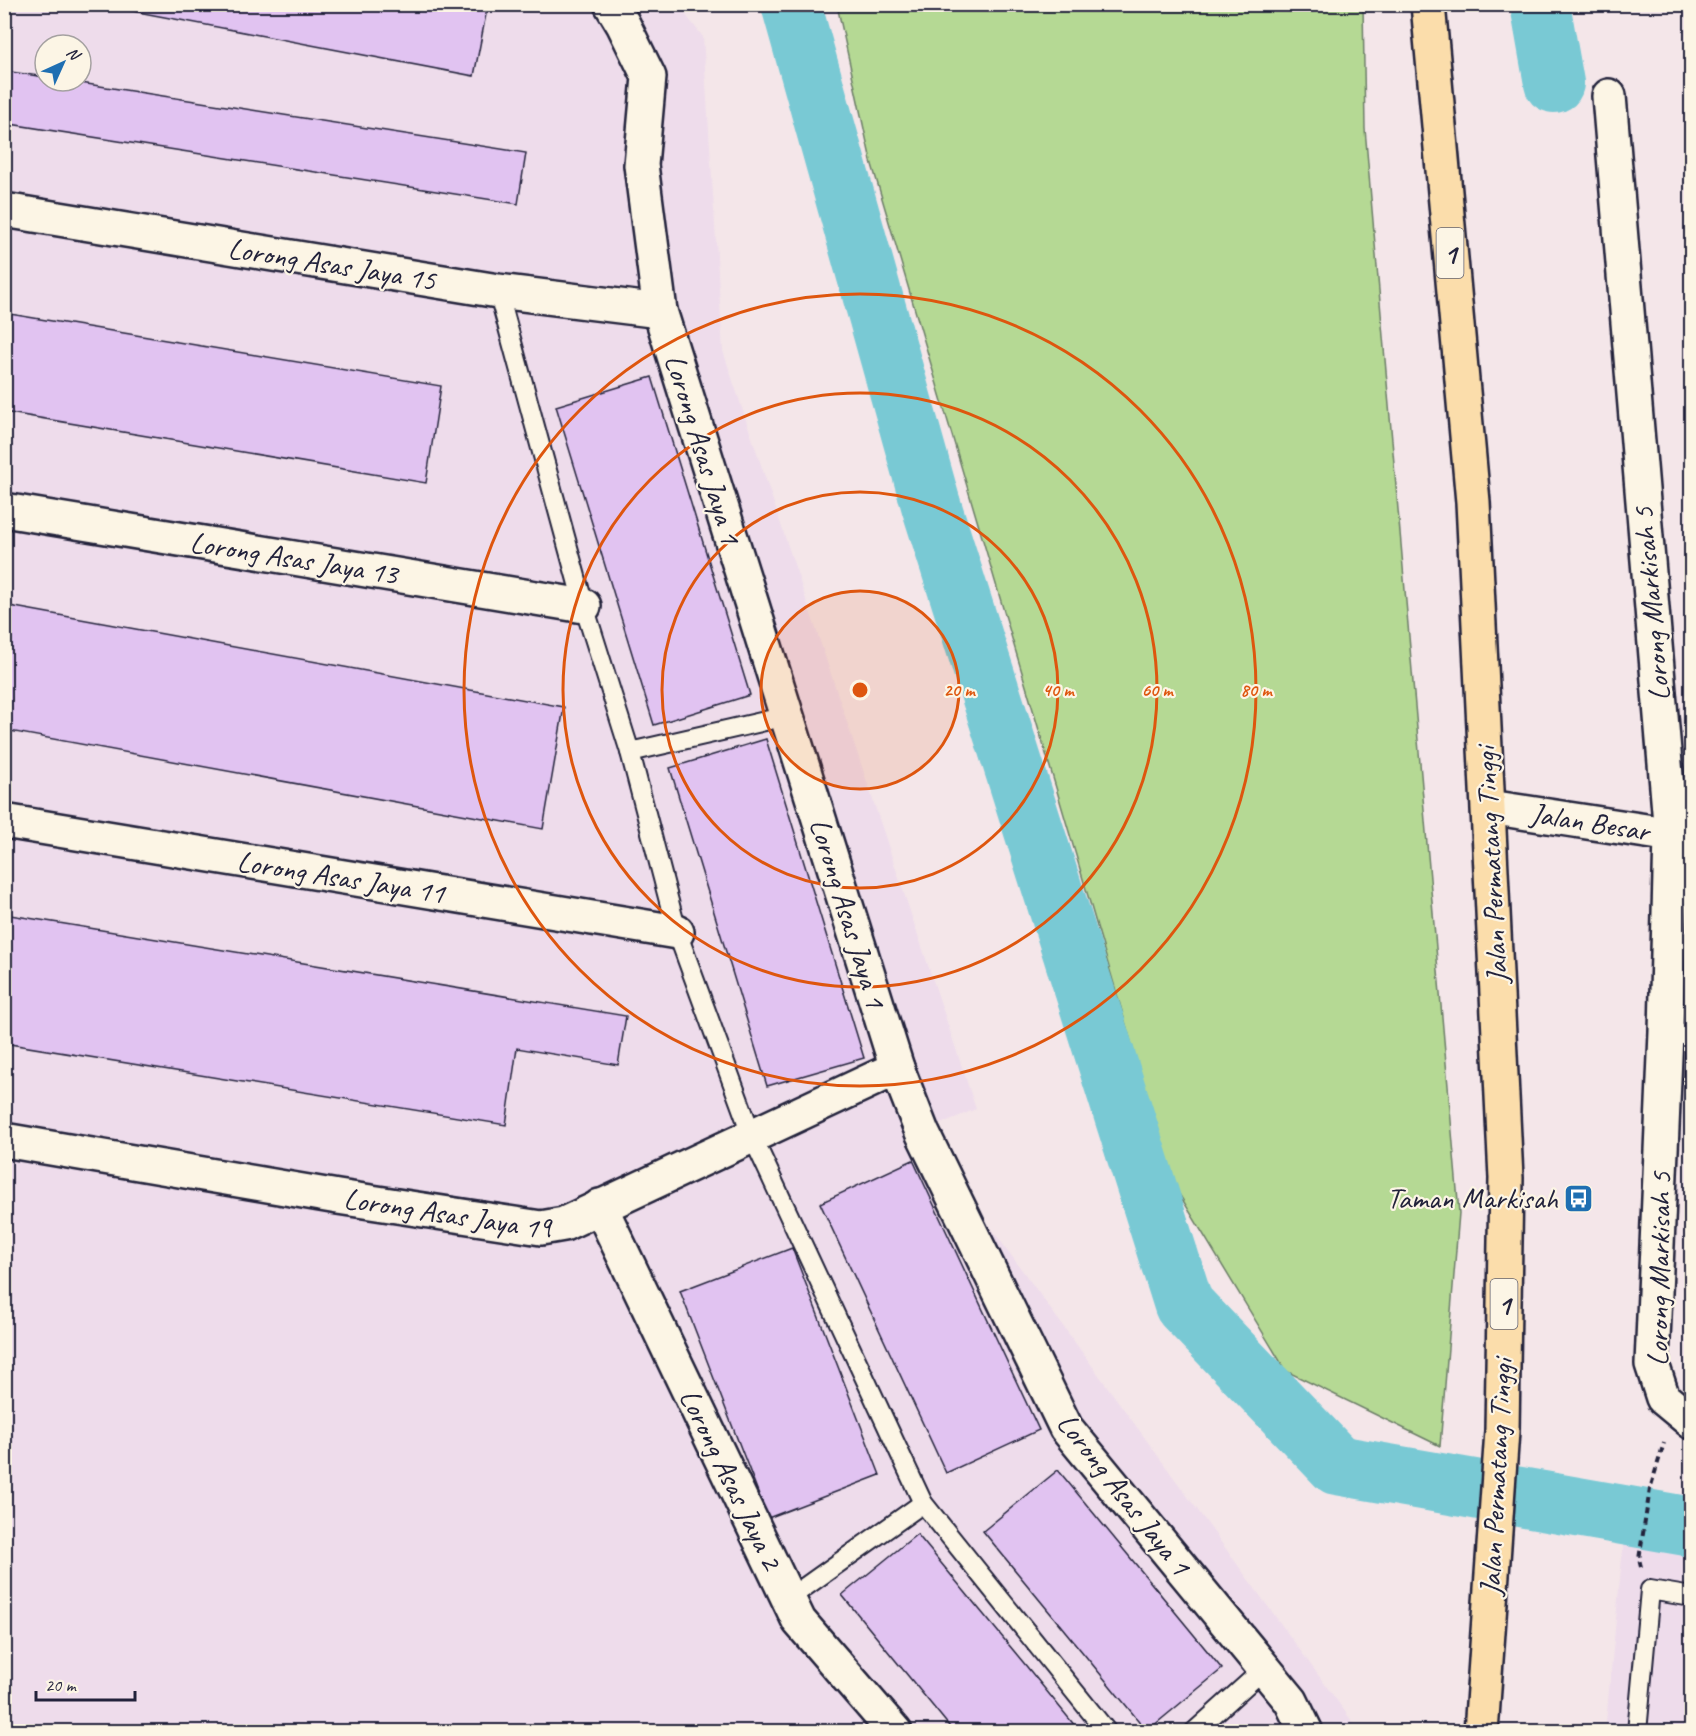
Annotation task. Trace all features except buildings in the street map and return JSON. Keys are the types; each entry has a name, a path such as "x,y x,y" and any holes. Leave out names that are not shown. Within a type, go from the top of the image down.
{"highway":[{"name":"Jalan Permatang Tinggi","path":"1428,4 1473,502 1506,1178 1502,1431 1482,1730"}],"street":[{"name":"Lorong Asas Jaya 1","path":"611,4 649,77 641,165 660,311 897,1068 922,1132 1066,1428 1265,1668 1291,1701 1306,1731"},
{"name":"Lorong Markisah 5","path":"1609,96 1681,837 1679,1034 1652,1364 1662,1398 1683,1415"},
{"name":"Lorong Asas Jaya 15","path":"4,210 498,291 660,311"},
{"name":"Lorong Asas Jaya 13","path":"4,510 584,606"},
{"name":"Jalan Besar","path":"1489,807 1681,837"},
{"name":"Lorong Asas Jaya 11","path":"4,821 677,932"},
{"name":"Lorong Asas Jaya 19","path":"4,1140 338,1197 541,1228 564,1224 897,1068"},
{"name":"Lorong Asas Jaya 2","path":"600,1206 799,1621 895,1731"}],"lane":[{"path":"498,291 584,606 630,752 677,932 752,1136 923,1503 1107,1731"},
{"path":"630,752 787,716"},
{"path":"788,1599 923,1503"},
{"path":"1637,1731 1650,1590 1692,1597"},
{"path":"1194,1731 1265,1668"}],"path":[{"path":"1639,1559 1650,1489 1683,1415"}],"shaded area":[{"path":"5,5 678,5 703,37 723,351 976,1109 921,1132 1357,1731 5,1732"},
{"path":"1626,1517 1691,1528 1691,1731 1605,1732"}],"green space":[{"path":"837,5 1363,5 1365,129 1459,1213 1440,1446 1286,1371 1173,1184 871,161"}],"waterway":[{"path":"791,4 931,505 1184,1305 1337,1465 1692,1527"},
{"path":"1540,4 1554,83"}],"place":[{"name":"Taman Markisah","path":"1579,1198"}]}
